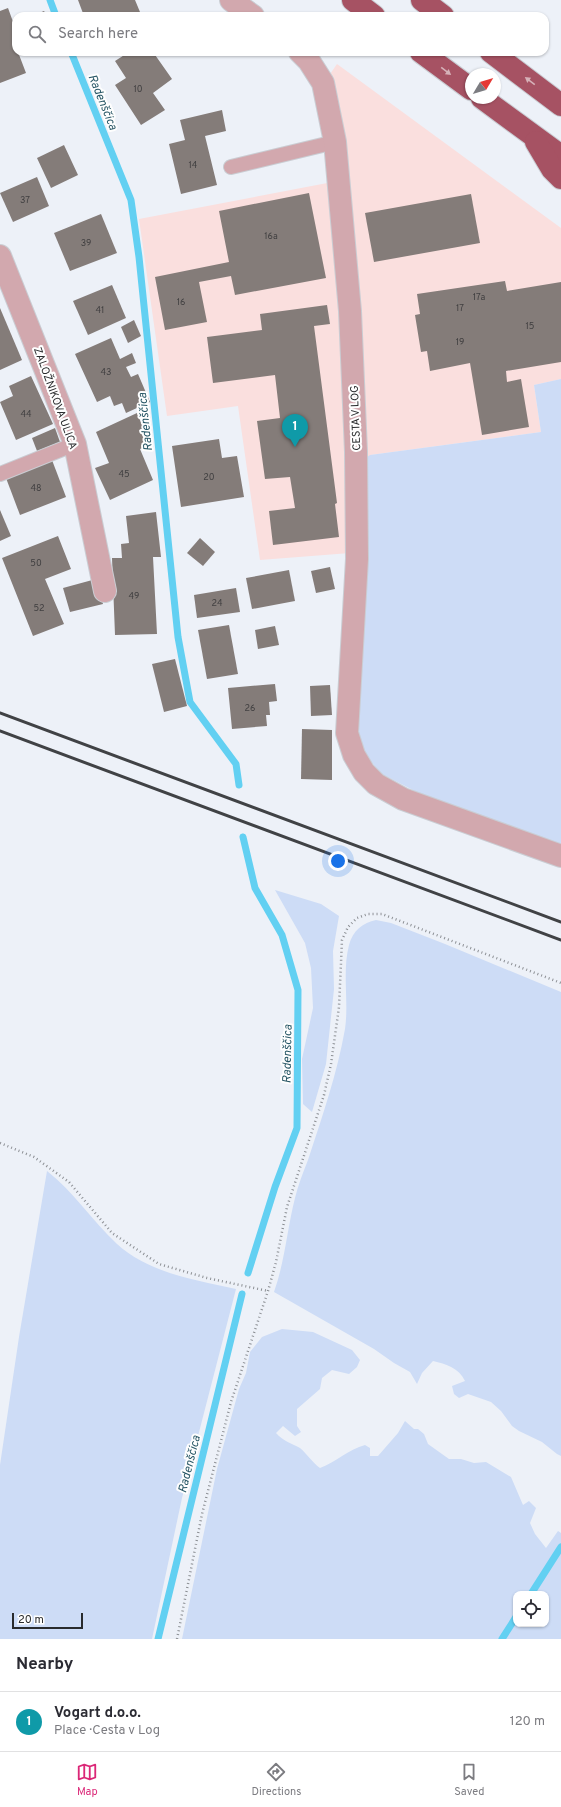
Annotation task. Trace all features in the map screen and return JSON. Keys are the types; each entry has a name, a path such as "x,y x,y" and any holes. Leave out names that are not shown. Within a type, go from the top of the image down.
{"highway":[{"path":"352,0 368,12"},
{"path":"422,0 438,12"},
{"path":"427,56 465,84"},
{"path":"496,56 561,105"},
{"path":"490,104 561,156"},
{"path":"533,136 552,169 561,178"}],"street":[{"path":"231,0 248,12"},
{"name":"CESTA V LOG","path":"304,56 309,61 323,83 335,142 350,311 356,452 357,559 347,733 354,755 364,772 376,784 403,799 561,856"},
{"name":"ZALOŽNIKOVA ULICA","path":"0,256 75,444 105,591"}],"lane":[{"path":"231,167 335,142"},
{"path":"0,474 75,444"}],"path":[{"path":"177,1639 202,1514 227,1417 276,1262 287,1207 324,1095 331,1064 339,1008 342,940 348,927 357,918 368,914 382,914 561,983"},
{"path":"0,1143 34,1157 70,1182 112,1233 159,1264 208,1278 268,1290"}],"shaded area":[{"path":"337,64 561,228 561,379 534,385 541,432 370,455 363,552 260,560 238,406 167,416 139,219 343,180 340,107 328,77"},
{"path":"561,379 561,846 436,802 380,773 360,747 354,723 363,460 370,455 541,432 534,385"},
{"path":"275,890 321,904 339,916 333,951 334,989 326,1064 312,1112 303,1104 302,1059 313,1008 311,968 305,943"},
{"path":"376,920 391,923 445,944 561,992 561,1456 542,1442 512,1426 501,1411 491,1402 468,1394 459,1398 454,1394 452,1386 465,1381 452,1367 433,1361 422,1373 417,1384 410,1372 374,1349 274,1292 281,1269 296,1193 324,1112 342,1046 346,1019 346,966 349,945 353,935 359,928"},
{"path":"47,1171 66,1188 117,1244 130,1254 158,1269 173,1274 236,1289 182,1498 152,1639 0,1639 0,1465 19,1337"},
{"path":"282,1329 313,1332 352,1350 360,1360 357,1367 349,1374 332,1370 322,1378 320,1389 297,1409 297,1426 301,1432 295,1436 283,1426 276,1433 284,1440 300,1448 320,1468 353,1449 365,1445 370,1448 370,1456 378,1456 398,1433 405,1421 414,1429 418,1429 424,1434 428,1444 449,1459 461,1459 474,1463 486,1462 511,1477 523,1505 529,1501 536,1508 530,1523 535,1534 546,1548 558,1531 561,1533 561,1639 182,1639 217,1469 239,1389 246,1373 250,1352 262,1337"}],"building":[{"path":"78,0 135,0 140,12 82,12"},
{"path":"8,8 12,19 12,56 20,56 26,73 0,83 0,11"},
{"path":"123,56 156,56 172,79 153,93 165,110 141,125 115,85 126,78 115,61"},
{"path":"222,110 226,131 205,136 217,185 181,194 169,144 185,140 180,120"},
{"path":"64,145 78,175 51,188 37,158"},
{"path":"37,177 49,206 13,222 0,193"},
{"path":"309,193 326,278 235,295 231,276 199,282 207,322 165,330 155,277 229,262 219,211"},
{"path":"471,194 480,243 374,262 365,213"},
{"path":"101,214 117,253 70,271 54,233"},
{"path":"505,281 507,291 561,282 561,362 506,371 507,382 521,379 529,427 482,435 470,363 430,371 427,351 421,352 415,315 420,314 417,294"},
{"path":"112,285 126,318 88,335 73,301"},
{"path":"327,305 330,324 314,326 337,503 335,504 339,537 273,545 269,511 295,508 290,477 265,479 257,421 280,418 275,375 213,383 207,337 262,330 260,314"},
{"path":"0,308 22,360 0,370"},
{"path":"134,320 141,336 128,343 121,327"},
{"path":"111,338 120,359 132,353 136,363 126,367 131,377 138,374 150,402 126,413 122,403 114,406 110,396 97,402 75,354"},
{"path":"31,376 53,424 16,440 0,402 13,396 9,386"},
{"path":"137,413 151,445 140,449 153,480 110,500 95,468 109,463 96,432"},
{"path":"55,428 60,442 37,451 32,438"},
{"path":"219,439 222,458 237,456 244,497 181,507 172,446"},
{"path":"52,460 66,497 20,515 6,478"},
{"path":"0,510 11,536 0,541"},
{"path":"156,512 161,557 153,557 157,634 115,635 112,558 122,558 121,544 129,543 126,516"},
{"path":"58,536 71,569 45,579 64,624 33,636 2,558"},
{"path":"200,538 215,552 203,566 187,553"},
{"path":"330,567 335,589 316,593 311,571"},
{"path":"289,570 295,601 252,609 246,578"},
{"path":"96,579 103,604 70,612 63,588"},
{"path":"236,588 240,612 197,618 194,595"},
{"path":"229,625 238,674 207,679 198,630"},
{"path":"275,626 279,645 258,649 255,630"},
{"path":"175,659 187,706 164,712 152,664"},
{"path":"275,684 277,701 269,702 270,715 266,715 267,726 232,729 228,688"},
{"path":"330,685 332,715 311,716 310,686"},
{"path":"302,729 332,730 332,780 301,779"}],"waterway":[{"name":"Radenščica","path":"50,0 54,12"},
{"name":"Radenščica","path":"73,56 131,200 139,257 178,637 190,702 236,764 239,785"},
{"name":"Radenščica","path":"243,837 255,888 282,935 298,990 297,1128 275,1187 248,1273"},
{"name":"Radenščica","path":"158,1639 242,1294"},
{"path":"533,1591 561,1547"},
{"path":"502,1639 513,1622"}],"railway":[{"path":"0,713 561,922"},
{"path":"0,731 561,940"}],"place":[{"name":"Vogart d.o.o.","path":"295,447"}]}
